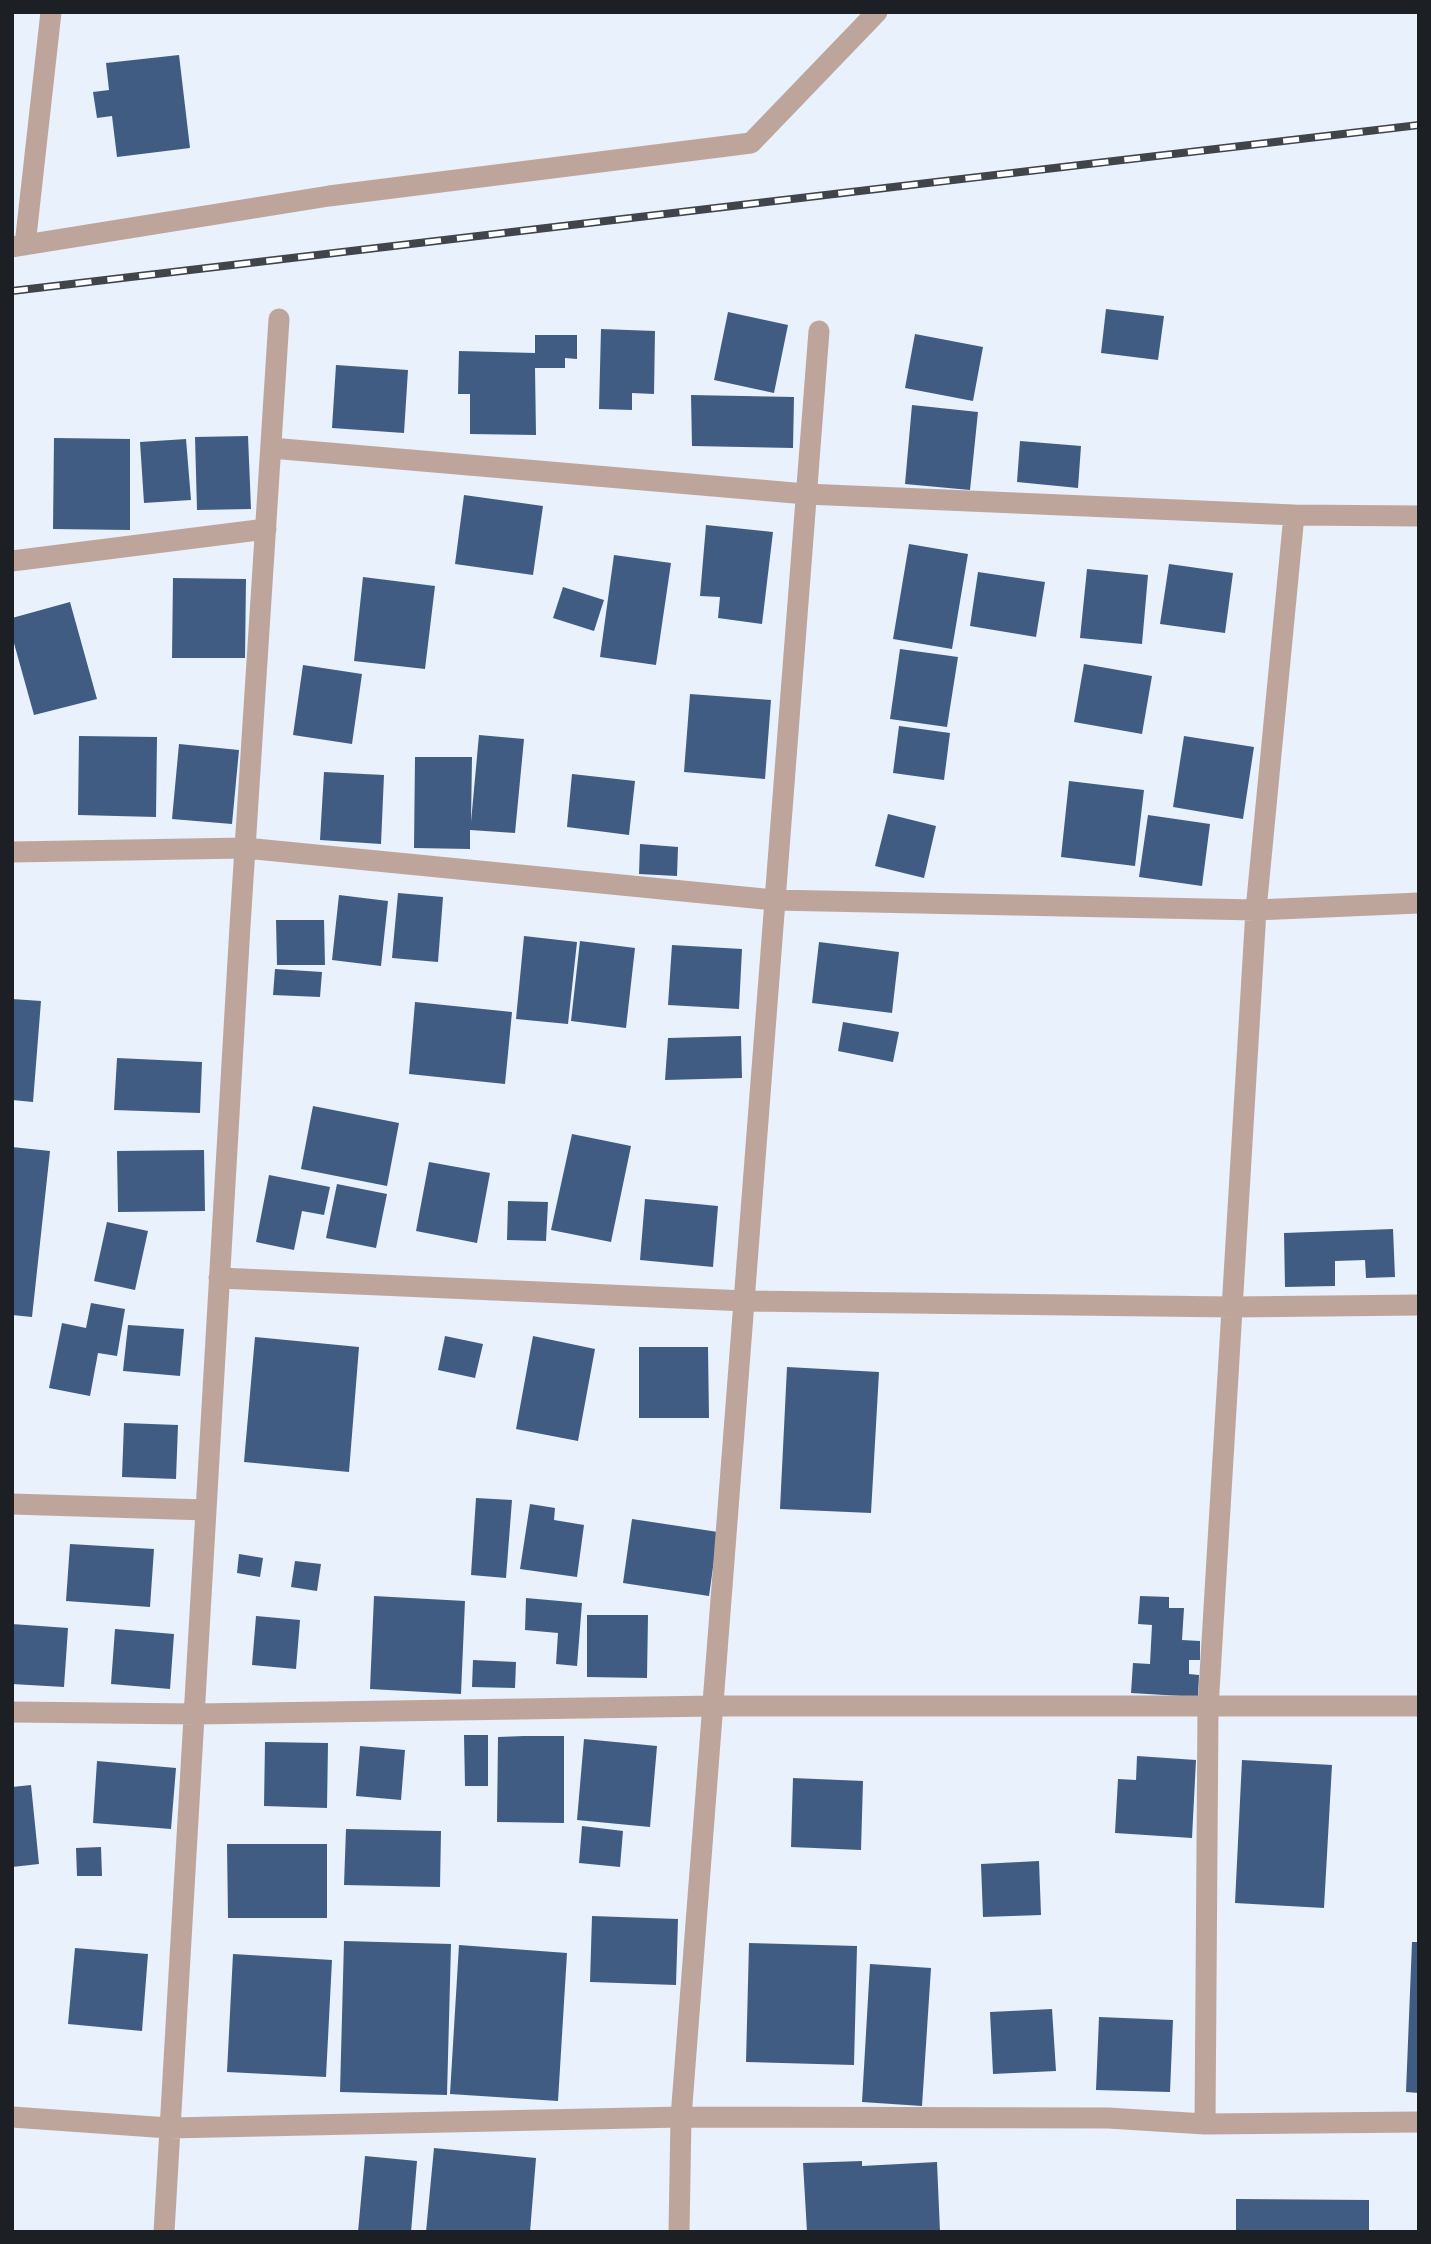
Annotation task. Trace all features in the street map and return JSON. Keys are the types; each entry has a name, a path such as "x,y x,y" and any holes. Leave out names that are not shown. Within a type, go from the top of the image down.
{"street":[{"path":"51,12 18,246 329,196 751,143 877,12"},
{"path":"164,2232 196,1714 219,1278 279,319"},
{"path":"679,2232 681,2117 715,1706 819,331"},
{"path":"271,448 806,494 1293,514 1419,516"},
{"path":"1205,2124 1208,1708 1256,910 1293,514"},
{"path":"12,561 266,529"},
{"path":"12,852 245,848 774,900 1256,910 1419,903"},
{"path":"219,1278 746,1301 1233,1307 1419,1305"},
{"path":"12,1504 206,1510"},
{"path":"12,1712 196,1714 715,1706 1419,1706"},
{"path":"12,2117 169,2128 681,2117 1108,2118 1205,2124 1419,2122"}],"building":[{"path":"179,55 190,148 117,157 112,116 97,118 93,92 109,90 106,63"},
{"path":"1106,309 1164,316 1158,360 1101,353"},
{"path":"728,312 788,325 774,393 714,380"},
{"path":"601,329 655,331 654,394 632,393 632,410 599,409"},
{"path":"915,334 983,347 973,401 905,388"},
{"path":"535,335 577,335 577,359 565,358 565,368 535,368 536,435 470,434 470,394 458,394 459,351 535,353"},
{"path":"336,365 408,370 404,433 332,428"},
{"path":"691,395 794,397 793,448 692,446"},
{"path":"912,405 978,412 970,490 905,484"},
{"path":"248,436 251,509 197,510 195,437"},
{"path":"54,438 130,439 130,530 53,529"},
{"path":"186,439 191,500 144,503 140,442"},
{"path":"1020,441 1081,446 1078,488 1017,482"},
{"path":"464,495 543,506 533,575 455,564"},
{"path":"706,525 773,532 762,624 718,618 720,597 700,596"},
{"path":"909,544 968,554 952,649 893,639"},
{"path":"614,555 671,563 656,665 600,657"},
{"path":"1169,564 1233,573 1225,633 1160,624"},
{"path":"1087,569 1148,575 1142,644 1080,638"},
{"path":"978,572 1045,582 1036,637 970,626"},
{"path":"363,577 435,586 425,669 354,661"},
{"path":"173,578 246,579 245,658 172,658"},
{"path":"563,587 604,600 594,631 553,618"},
{"path":"70,602 97,699 34,715 12,636 12,618"},
{"path":"900,649 958,657 947,727 890,719"},
{"path":"1084,664 1152,676 1142,734 1074,722"},
{"path":"303,665 362,674 352,744 293,735"},
{"path":"690,694 771,700 765,779 684,772"},
{"path":"899,726 950,733 944,780 893,773"},
{"path":"479,735 524,739 515,833 470,830 470,849 414,848 415,757 472,757 471,822"},
{"path":"79,736 157,737 156,817 78,815"},
{"path":"1184,736 1254,747 1243,819 1173,807"},
{"path":"179,744 239,750 232,824 172,819"},
{"path":"324,772 384,775 381,844 320,840"},
{"path":"572,774 635,781 629,835 567,827"},
{"path":"1069,781 1144,790 1135,866 1061,857"},
{"path":"888,814 936,826 924,878 875,866"},
{"path":"1148,815 1210,824 1202,886 1139,877"},
{"path":"640,844 678,847 677,876 639,874"},
{"path":"398,893 443,897 438,962 392,958"},
{"path":"339,895 388,901 381,966 332,960"},
{"path":"276,920 324,920 325,965 277,965"},
{"path":"524,936 577,942 568,1024 516,1019"},
{"path":"580,941 635,948 626,1028 571,1021"},
{"path":"819,942 899,952 892,1013 812,1003"},
{"path":"672,945 742,949 739,1009 668,1005"},
{"path":"275,969 322,972 320,997 273,995"},
{"path":"12,999 41,1001 33,1102 12,1100"},
{"path":"415,1002 512,1012 505,1084 409,1074"},
{"path":"843,1022 899,1032 893,1062 838,1051"},
{"path":"741,1036 742,1078 665,1080 668,1038"},
{"path":"117,1058 202,1062 200,1113 114,1110"},
{"path":"313,1106 399,1123 387,1186 301,1169"},
{"path":"572,1134 631,1146 611,1242 551,1230"},
{"path":"12,1147 50,1151 32,1317 12,1315"},
{"path":"204,1150 205,1211 118,1212 117,1151"},
{"path":"429,1162 490,1173 477,1243 416,1231"},
{"path":"269,1175 330,1187 324,1215 302,1211 294,1250 256,1242"},
{"path":"337,1184 387,1194 376,1248 326,1238"},
{"path":"645,1199 718,1206 713,1267 640,1260"},
{"path":"508,1201 548,1202 546,1241 507,1240"},
{"path":"107,1222 148,1231 135,1290 94,1281"},
{"path":"1393,1229 1395,1277 1366,1278 1365,1260 1335,1261 1335,1286 1285,1287 1284,1233"},
{"path":"91,1303 125,1309 117,1356 98,1353 90,1396 49,1388 62,1323 86,1328"},
{"path":"128,1325 184,1329 180,1376 123,1371"},
{"path":"445,1336 483,1344 475,1378 438,1370"},
{"path":"533,1336 595,1349 578,1441 516,1429"},
{"path":"255,1337 359,1347 349,1472 244,1462"},
{"path":"639,1347 708,1347 709,1418 639,1418"},
{"path":"787,1367 879,1372 871,1513 780,1509"},
{"path":"124,1423 178,1425 176,1479 122,1477"},
{"path":"476,1498 512,1500 506,1578 471,1575"},
{"path":"530,1504 555,1508 554,1520 584,1525 577,1577 520,1569"},
{"path":"632,1519 718,1532 709,1596 623,1583"},
{"path":"70,1544 154,1549 150,1607 66,1601"},
{"path":"239,1554 263,1558 260,1577 237,1573"},
{"path":"295,1561 321,1564 317,1591 291,1587"},
{"path":"374,1596 465,1601 461,1694 370,1689"},
{"path":"1140,1596 1169,1597 1169,1608 1184,1608 1182,1640 1200,1641 1200,1660 1189,1660 1189,1674 1199,1675 1198,1697 1131,1693 1133,1663 1150,1664 1152,1625 1138,1624"},
{"path":"526,1598 582,1603 577,1666 556,1664 558,1633 525,1630"},
{"path":"587,1615 648,1615 647,1678 587,1677"},
{"path":"256,1616 300,1620 296,1669 252,1665"},
{"path":"12,1624 68,1628 64,1687 12,1684"},
{"path":"115,1629 174,1634 170,1689 111,1684"},
{"path":"473,1660 516,1662 515,1688 472,1687"},
{"path":"464,1735 488,1735 488,1786 465,1786"},
{"path":"564,1736 564,1823 497,1822 498,1737"},
{"path":"584,1739 657,1746 650,1827 577,1820"},
{"path":"265,1742 328,1743 327,1808 264,1806"},
{"path":"360,1746 405,1750 401,1800 356,1796"},
{"path":"1137,1756 1196,1760 1192,1838 1115,1833 1118,1779 1136,1780"},
{"path":"1242,1760 1332,1765 1324,1908 1235,1903"},
{"path":"97,1761 176,1768 171,1829 93,1823"},
{"path":"793,1778 863,1781 861,1850 791,1847"},
{"path":"31,1785 39,1864 12,1867 12,1787"},
{"path":"582,1826 623,1831 620,1867 579,1863"},
{"path":"346,1829 441,1831 440,1887 344,1885"},
{"path":"227,1844 327,1844 327,1918 228,1918"},
{"path":"101,1847 102,1876 77,1876 76,1848"},
{"path":"1039,1861 1041,1915 983,1917 981,1864"},
{"path":"592,1916 678,1919 676,1985 590,1982"},
{"path":"344,1941 451,1944 447,2095 340,2092"},
{"path":"1412,1942 1419,1942 1419,2093 1406,2092"},
{"path":"749,1943 857,1946 854,2065 746,2062"},
{"path":"459,1945 567,1953 558,2101 450,2094"},
{"path":"75,1948 148,1954 142,2031 68,2024"},
{"path":"233,1954 332,1960 326,2077 227,2072"},
{"path":"870,1964 931,1968 922,2106 862,2102"},
{"path":"1052,2009 1056,2071 993,2074 990,2012"},
{"path":"1099,2017 1173,2020 1170,2092 1096,2090"},
{"path":"434,2148 536,2158 530,2232 426,2232"},
{"path":"365,2156 417,2161 411,2232 358,2232"},
{"path":"862,2161 862,2166 937,2162 940,2232 807,2232 803,2163"},
{"path":"1236,2199 1369,2200 1369,2232 1236,2232"}],"railway":[{"path":"12,291 1419,125"}]}
